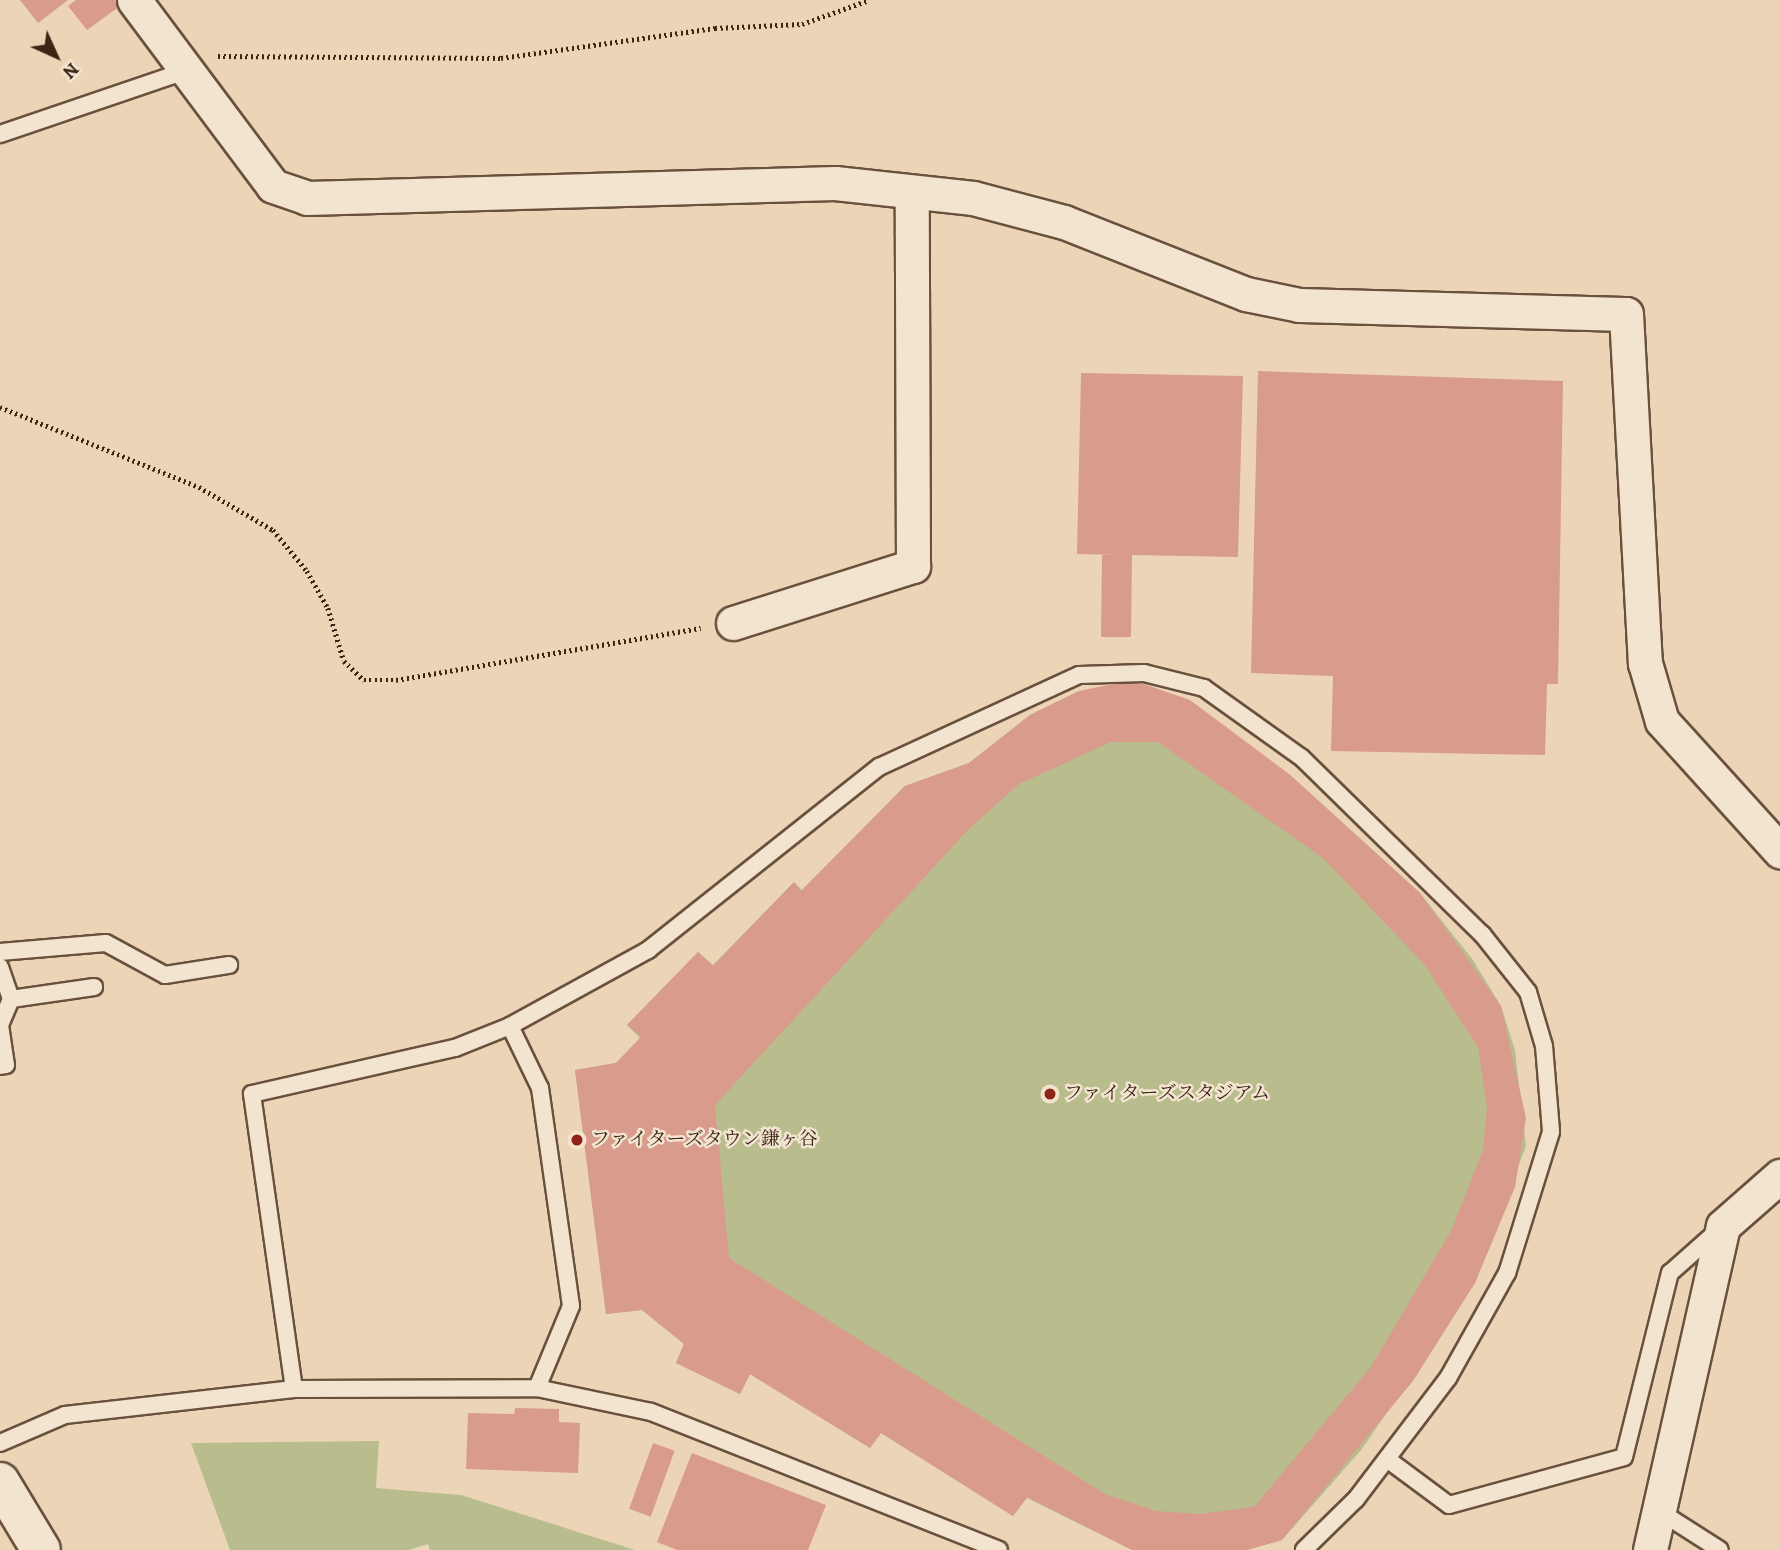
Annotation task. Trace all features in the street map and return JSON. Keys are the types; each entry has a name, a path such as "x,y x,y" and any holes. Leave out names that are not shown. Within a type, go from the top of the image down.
{"street":[{"path":"134,0 273,186 307,198 435,198 648,183 835,183 973,198 1064,222 1246,295 1299,305 1626,314 1645,663 1662,721 1780,851"},
{"path":"733,622 913,566 912,192"},
{"path":"1650,1550 1723,1226 1780,1176"},
{"path":"0,1482 41,1550"}],"lane":[{"path":"0,134 179,62"},
{"path":"294,1389 252,1094 455,1048 510,1026 648,950 879,767 1079,675 1144,673 1205,688 1302,758 1482,934 1528,992 1544,1046 1551,1132 1507,1273 1448,1378 1387,1459 1304,1550"},
{"path":"0,952 106,943 165,975 229,965"},
{"path":"0,968 11,999 0,1025 6,1065 0,1066"},
{"path":"11,999 94,987"},
{"path":"510,1026 540,1088 571,1306 537,1388"},
{"path":"1387,1459 1449,1505 1625,1457 1670,1273 1723,1226"},
{"path":"0,1443 65,1415 294,1389 537,1388 651,1412 999,1550"},
{"path":"1659,1511 1720,1550"}],"path":[{"path":"179,62 501,58 715,28 802,24 869,0"},
{"path":"0,407 199,488 273,530 307,571 327,608 344,660 363,680 396,680 733,622"}],"green space":[{"name":"ファイターズスタジアム","path":"1079,691 1289,774 1420,893 1473,960 1501,1006 1515,1050 1526,1146 1475,1283 1362,1449 1282,1540 1247,1550 1132,1550 1027,1498 1013,1516 881,1433 870,1448 750,1374 740,1394 676,1363 684,1344 642,1310 606,1314 575,1070 616,1063 640,1038 627,1025 698,952 713,965 794,882 802,890 905,786 969,763 1030,715"},
{"path":"379,1441 376,1488 461,1495 635,1550 430,1550 428,1544 409,1550 230,1550 191,1443"}],"building":[{"path":"20,0 68,0 38,23"},
{"path":"76,0 115,0 120,6 87,30 68,6"},
{"path":"1258,371 1563,381 1558,684 1547,684 1545,755 1331,751 1333,676 1251,673"},
{"path":"1081,373 1243,376 1238,557 1132,555 1131,637 1101,637 1102,555 1120,555 1077,554"},
{"path":"1132,680 1190,700 1289,774 1420,893 1501,1006 1526,1118 1515,1187 1475,1283 1413,1381 1282,1540 1247,1550 1132,1550 1027,1497 1013,1516 881,1433 870,1448 750,1374 740,1394 676,1363 684,1344 642,1310 606,1314 575,1070 616,1063 641,1037 627,1025 698,952 713,966 794,882 801,891 905,786 969,763 1030,715 1079,691","holes":["1111,742 1158,742 1323,858 1424,964 1478,1047 1487,1108 1483,1150 1452,1229 1371,1367 1254,1507 1200,1514 1156,1511 1105,1494 729,1258 715,1105 968,830 1019,784"]},
{"path":"515,1408 559,1409 559,1422 580,1423 578,1473 466,1469 468,1413 514,1414"},
{"path":"653,1443 675,1451 651,1517 629,1509"},
{"path":"692,1453 826,1505 808,1550 677,1550 657,1542"}],"place":[{"name":"ファイターズスタジアム","path":"1050,1094"},
{"name":"ファイターズタウン鎌ヶ谷","path":"577,1140"}]}
